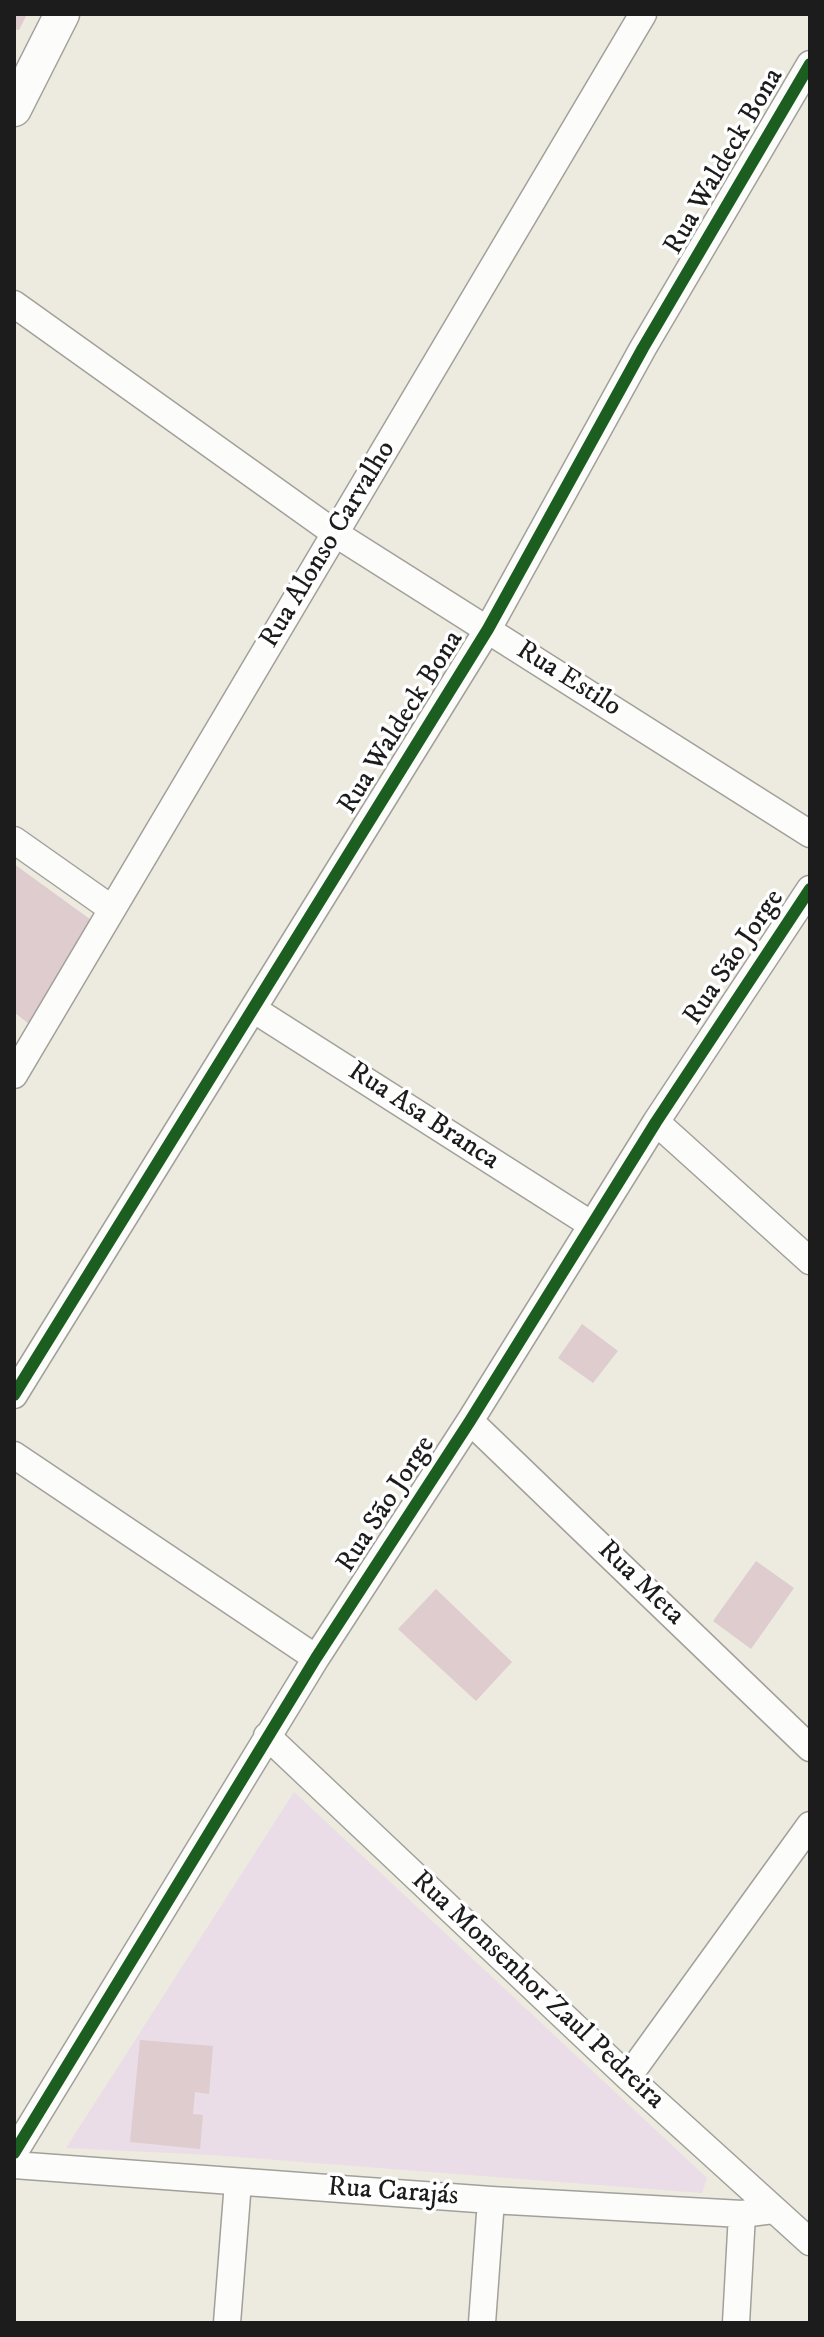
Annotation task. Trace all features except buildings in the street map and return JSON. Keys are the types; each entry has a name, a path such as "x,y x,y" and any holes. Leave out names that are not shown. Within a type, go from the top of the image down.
{"street":[{"path":"14,109 62,14"},
{"name":"Rua Alonso Carvalho","path":"14,1075 643,14"},
{"name":"Rua Waldeck Bona","path":"14,1395 488,629 643,348 810,64"},
{"name":"Rua Estilo","path":"14,304 336,534 810,834"},
{"path":"14,840 112,909"},
{"name":"Rua São Jorge","path":"15,2150 316,1658 470,1421 656,1122 810,889"},
{"name":"Rua Asa Branca","path":"253,1009 592,1225"},
{"path":"656,1122 810,1261"},
{"name":"Rua Meta","path":"470,1421 810,1748"},
{"path":"14,1455 316,1658"},
{"name":"Rua Monsenhor Zaul Pedreira","path":"267,1736 628,2077 810,2242"},
{"path":"628,2077 810,1825"},
{"name":"Rua Carajás","path":"15,2150 238,2182 742,2214 773,2210"},
{"path":"227,2323 238,2182"},
{"path":"482,2323 491,2200"},
{"path":"736,2323 742,2214"}],"shaded area":[{"path":"294,1792 707,2178 702,2193 212,2155 66,2148"}],"cycle path":[{"path":"14,1395 488,629 643,348 810,64"},
{"path":"14,2153 316,1658 470,1421 656,1122 810,889"}]}
